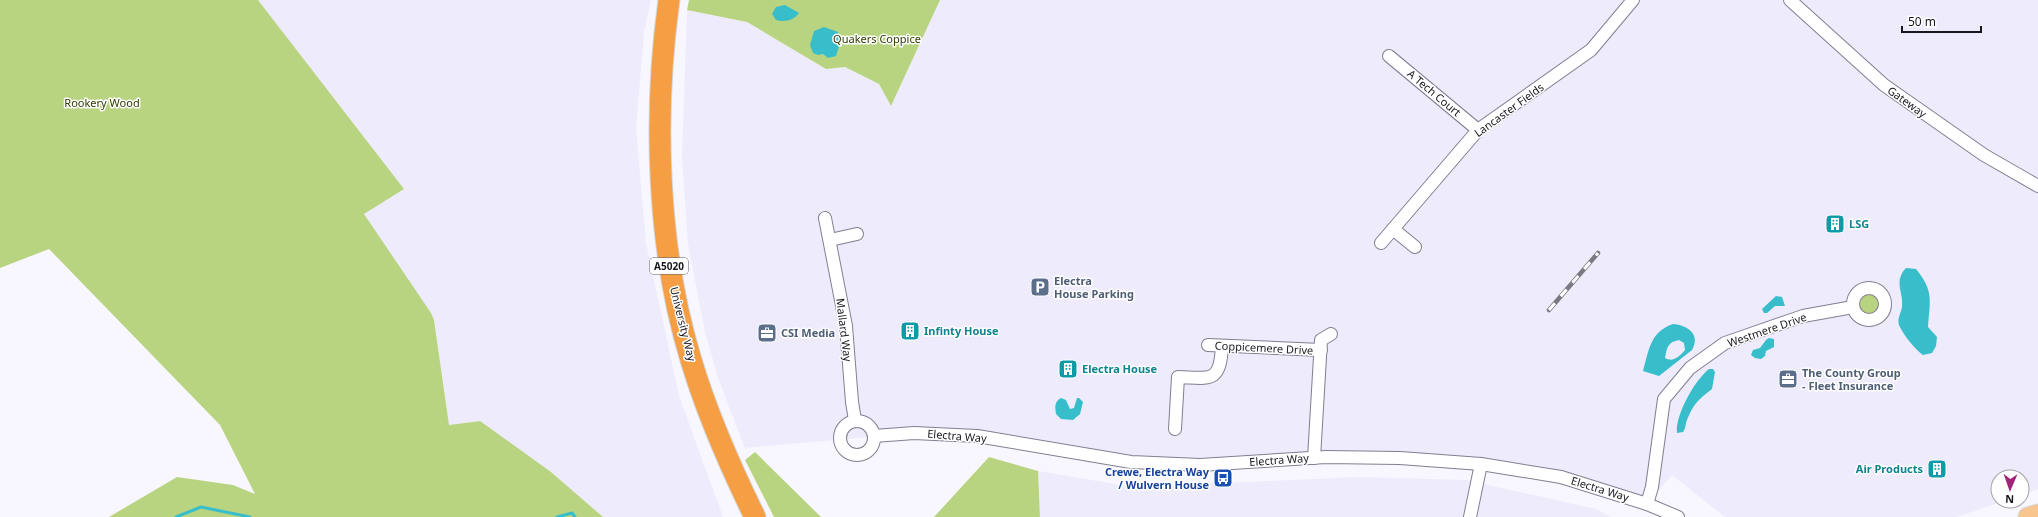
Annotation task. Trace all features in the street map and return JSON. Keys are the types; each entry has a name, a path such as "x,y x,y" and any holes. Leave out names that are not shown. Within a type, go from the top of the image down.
{"highway":[{"name":"University Way","path":"669,0 662,76 661,138 665,224 671,278 690,360 727,457 755,517"}],"main road":[{"path":"2028,517 2038,514"}],"street":[{"name":"Lancaster Fields","path":"1381,243 1478,130 1591,50 1633,0"},
{"name":"Gateway","path":"1790,0 1884,85 1984,155 2038,186"},
{"name":"A Tech Court","path":"1389,56 1478,130"},
{"name":"Mallard Way","path":"825,218 846,326 852,402 855,420"},
{"path":"1393,229 1415,247"},
{"path":"830,240 857,234"},
{"name":"Westmere Drive","path":"1647,504 1652,487 1664,399 1690,368 1725,343 1803,316 1853,307"},
{"name":"Coppicemere Drive","path":"1314,458 1321,340 1331,334"},
{"name":"Coppicemere Drive","path":"1208,345 1321,350"},
{"path":"1175,430 1178,377 1207,378 1214,376 1219,370 1221,363 1222,346"},
{"path":"855,420 868,424 874,436 870,449 858,455 845,451 839,439 843,426 855,420"},
{"name":"Electra Way","path":"874,436 914,433 977,436 1131,462 1192,465 1314,458 1400,458 1481,464 1561,477 1647,504 1678,517"},
{"path":"1470,517 1481,464"}],"shaded area":[{"path":"258,0 651,0 644,33 636,128 646,243 679,396 723,517 603,517 551,472 480,421 449,425 434,320 364,214 404,189"},
{"path":"940,0 2038,0 2038,489 2030,492 2030,469 1990,469 1990,506 1957,517 1725,517 1672,475 1647,504 1561,477 1400,458 1200,465 914,433 745,448 718,378 705,332 688,244 682,158 687,10 747,22 826,69 845,67 879,84 891,106"},
{"path":"1038,471 1133,487 1357,477 1466,480 1596,509 1611,517 1040,517"}],"green space":[{"name":"Rookery Wood","path":"0,0 258,0 404,189 364,214 431,313 434,320 449,425 480,421 551,472 603,517 109,517 177,477 233,485 255,494 220,425 49,249 0,268"},
{"name":"Quakers Coppice","path":"689,0 940,0 891,106 879,84 845,67 826,69 747,22 687,10"},
{"path":"1869,288 1875,289 1882,295 1885,304 1884,310 1878,317 1869,320 1863,319 1856,313 1853,304 1854,298 1860,291"},
{"path":"755,452 821,517 774,517 745,460"},
{"path":"989,457 1038,471 1040,517 934,517"}],"water":[{"path":"785,5 799,13 794,18 789,20 776,20 772,14 776,7"},
{"path":"824,27 838,32 841,40 836,56 828,58 823,54 818,55 813,53 810,45 814,31"},
{"path":"1906,268 1916,269 1926,284 1930,296 1928,327 1937,337 1936,346 1932,353 1923,355 1906,337 1899,325 1898,320 1902,307 1900,278"},
{"path":"1776,296 1782,297 1785,306 1775,306 1767,313 1764,313 1762,309"},
{"path":"1673,324 1684,326 1692,332 1695,340 1692,350 1659,376 1643,371 1649,349 1655,337 1665,327","holes":["1679,340 1684,343 1685,350 1679,356 1671,360 1665,358 1667,348 1672,342"]},
{"path":"1769,338 1774,339 1774,347 1766,351 1765,356 1761,359 1755,358 1751,355 1753,350 1760,348"},
{"path":"1709,369 1713,369 1715,372 1712,389 1694,406 1683,432 1677,433 1679,417 1687,398 1698,381"},
{"path":"1061,398 1066,400 1070,409 1074,408 1077,398 1083,402 1080,414 1073,420 1061,419 1056,414 1056,403"}],"waterway":[{"path":"176,517 201,507 250,517"},
{"path":"557,517 572,513 575,517"}],"railway":[{"path":"1549,310 1598,253"}],"place":[{"name":"LSG","path":"1835,224"},
{"name":"Electra House Parking","path":"1040,287"},
{"name":"Infinty House","path":"910,331"},
{"name":"CSI Media","path":"767,333"},
{"name":"Electra House","path":"1068,369"},
{"name":"The County Group - Fleet Insurance","path":"1788,379"},
{"name":"Air Products","path":"1937,469"},
{"name":"Crewe, Electra Way / Wulvern House","path":"1223,478"}]}
